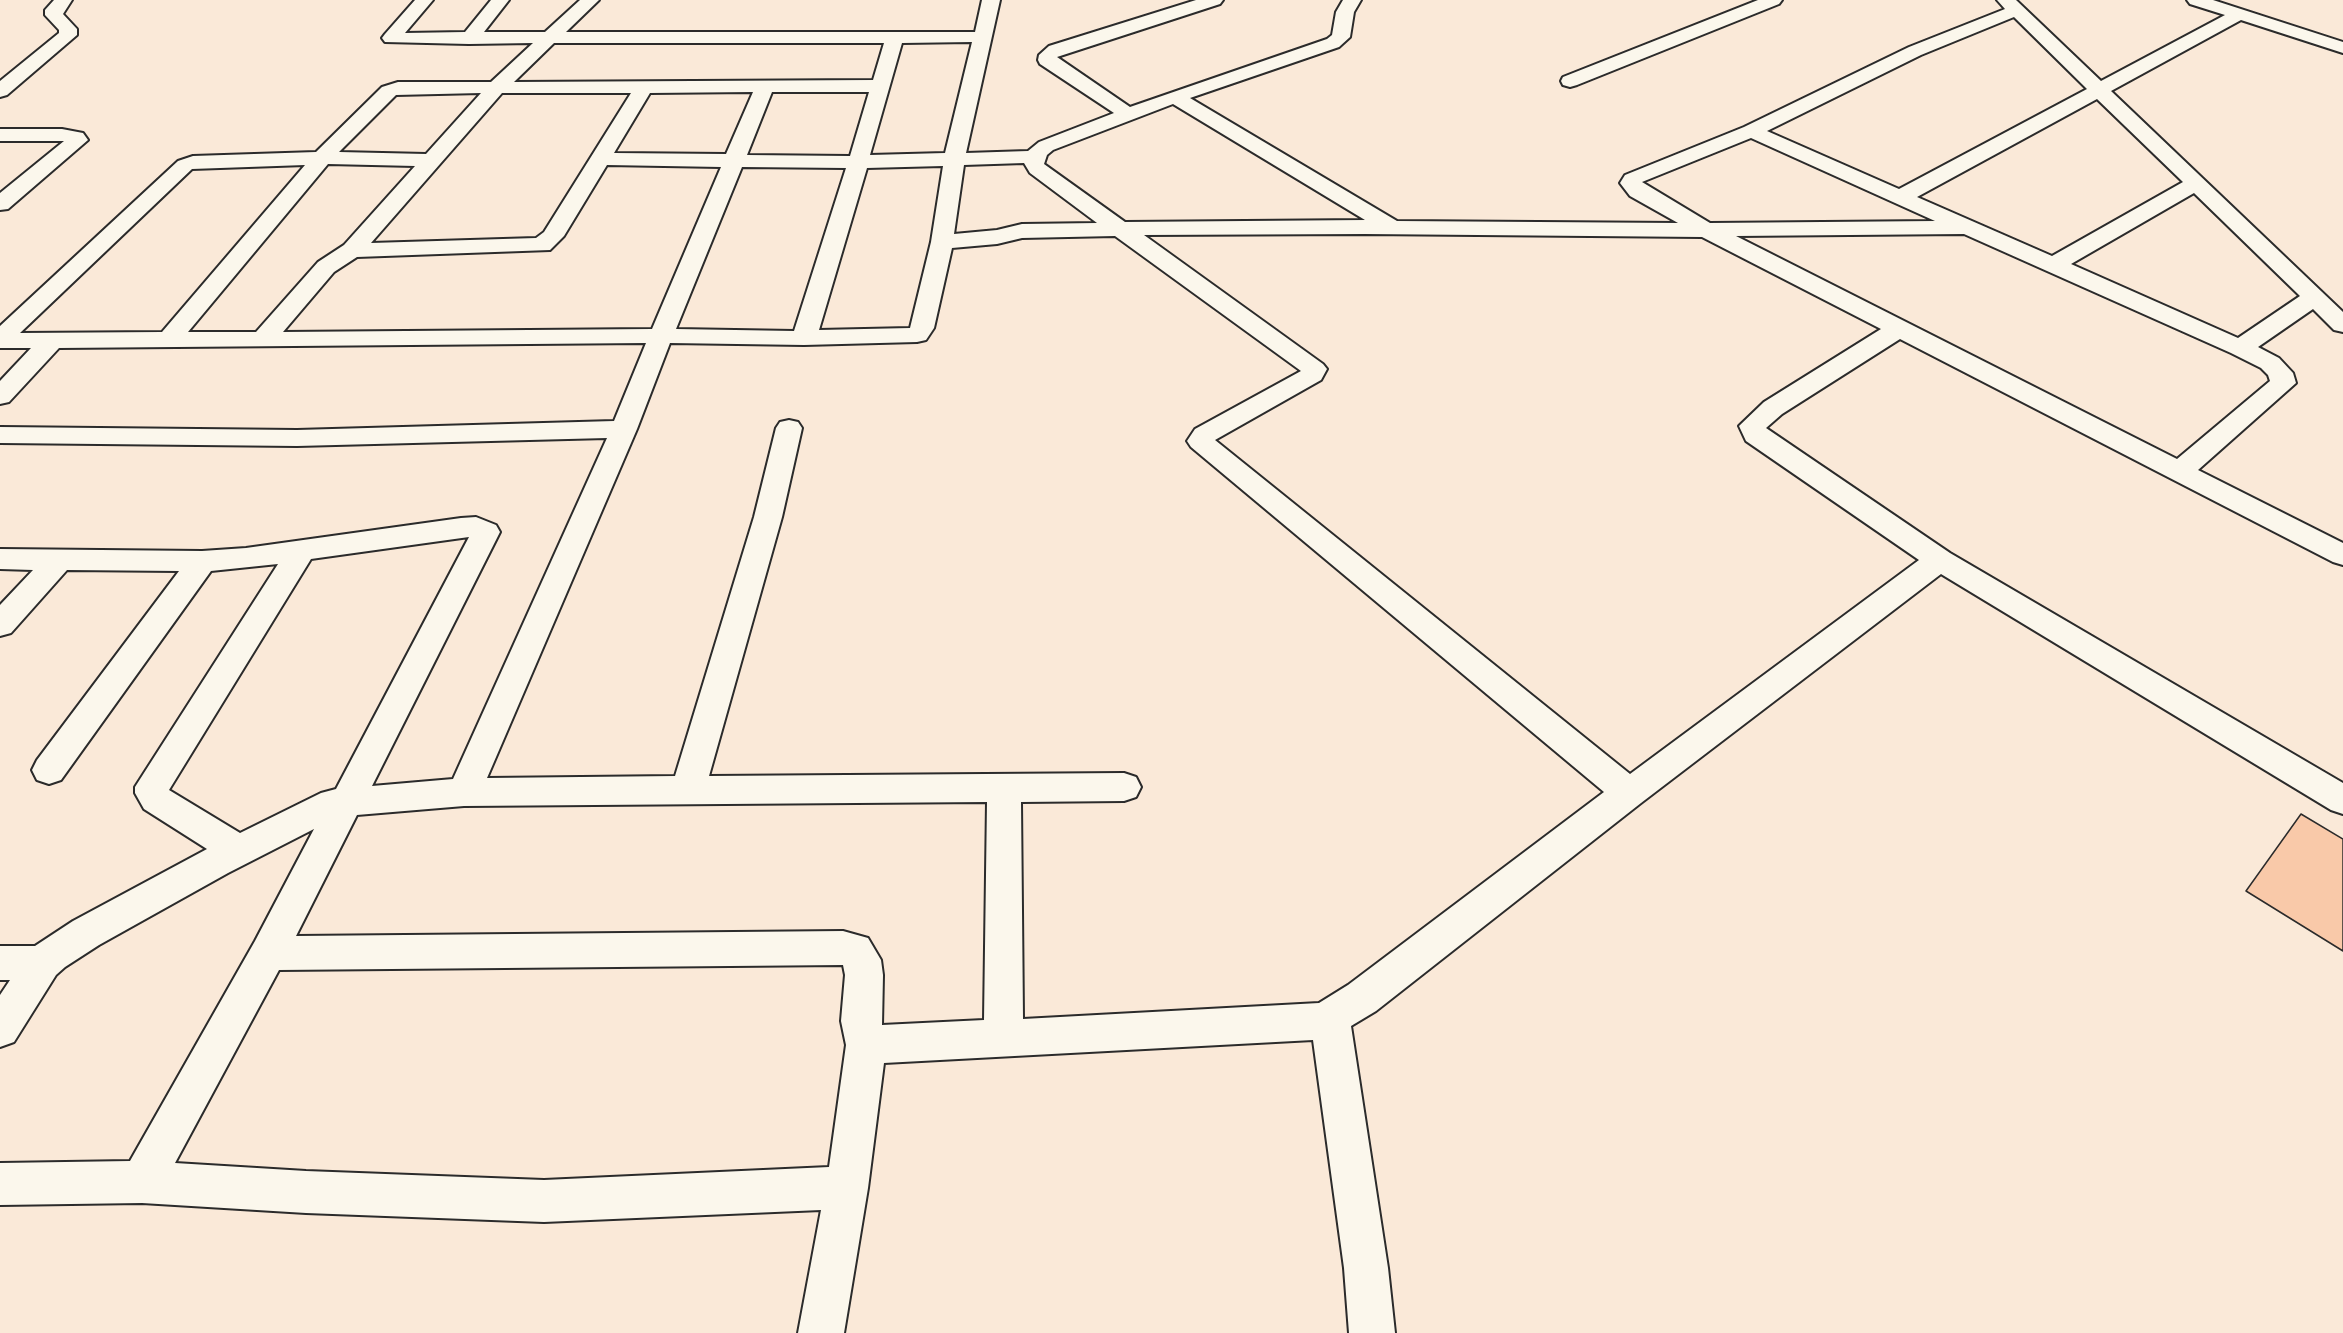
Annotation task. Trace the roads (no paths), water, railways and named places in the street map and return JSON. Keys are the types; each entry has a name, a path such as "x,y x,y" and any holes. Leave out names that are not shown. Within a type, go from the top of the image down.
{"street":[{"path":"0,91 68,35 68,29 54,15 54,10 63,0"},
{"path":"424,0 391,38 894,39 984,37"},
{"path":"469,39 500,0"},
{"path":"264,338 326,267 352,250 496,88 590,0"},
{"path":"0,340 661,336 804,339 917,335 922,328 942,242 954,160 991,0"},
{"path":"1128,114 1051,63 1048,55 1055,50 1214,0"},
{"path":"600,159 858,162 1035,157 1046,146 1128,114 1333,43 1341,37 1345,12 1352,0"},
{"path":"1570,81 1773,0"},
{"path":"2196,0 2343,48"},
{"path":"2343,325 2011,5 1751,131 1631,181 1633,187 1638,191 1706,230 2343,555"},
{"path":"1900,197 2099,90 2126,73 2240,14"},
{"path":"804,339 828,267 894,39"},
{"path":"464,792 624,429 765,86"},
{"path":"169,339 322,158 391,89 879,86"},
{"path":"352,250 542,245 553,236 644,87"},
{"path":"1174,97 1392,227"},
{"path":"1751,131 2270,363 2280,373 2283,383 2180,471"},
{"path":"0,135 62,135 76,137 78,140 0,204"},
{"path":"1035,157 1037,169 1314,369 1312,375 1204,435 1200,441 1629,793"},
{"path":"0,340 49,291 185,165 193,162 322,158 434,160"},
{"path":"2053,266 2195,184"},
{"path":"942,242 997,237 1022,231 1121,229 1392,227 1706,230 1966,227"},
{"path":"2240,348 2313,297"},
{"path":"1900,328 1773,408 1751,429 1758,438 1940,560 2343,800"},
{"path":"0,396 52,341"},
{"path":"688,790 768,517 789,428"},
{"path":"0,435 237,435 297,438 624,429"},
{"path":"0,560 61,558 202,561 246,558 472,527 484,530 486,535 345,801 268,953 142,1182"},
{"path":"239,850 156,799 152,793 152,787 301,551"},
{"path":"0,626 61,558"},
{"path":"866,1045 1306,1023 1330,1018 1362,998 1629,793 1940,560"},
{"path":"48,770 202,561"},
{"path":"0,1029 43,963 63,946 239,850 322,808 345,801 464,792 1124,787"},
{"path":"1003,1039 1004,788"},
{"path":"268,953 843,948 855,950 862,960 864,975 861,1021 866,1045 847,1188 821,1333"},
{"path":"0,963 43,963"},
{"path":"1330,1018 1366,1268 1372,1333"},
{"path":"0,1184 142,1182 306,1192 544,1201 847,1188"}]}
